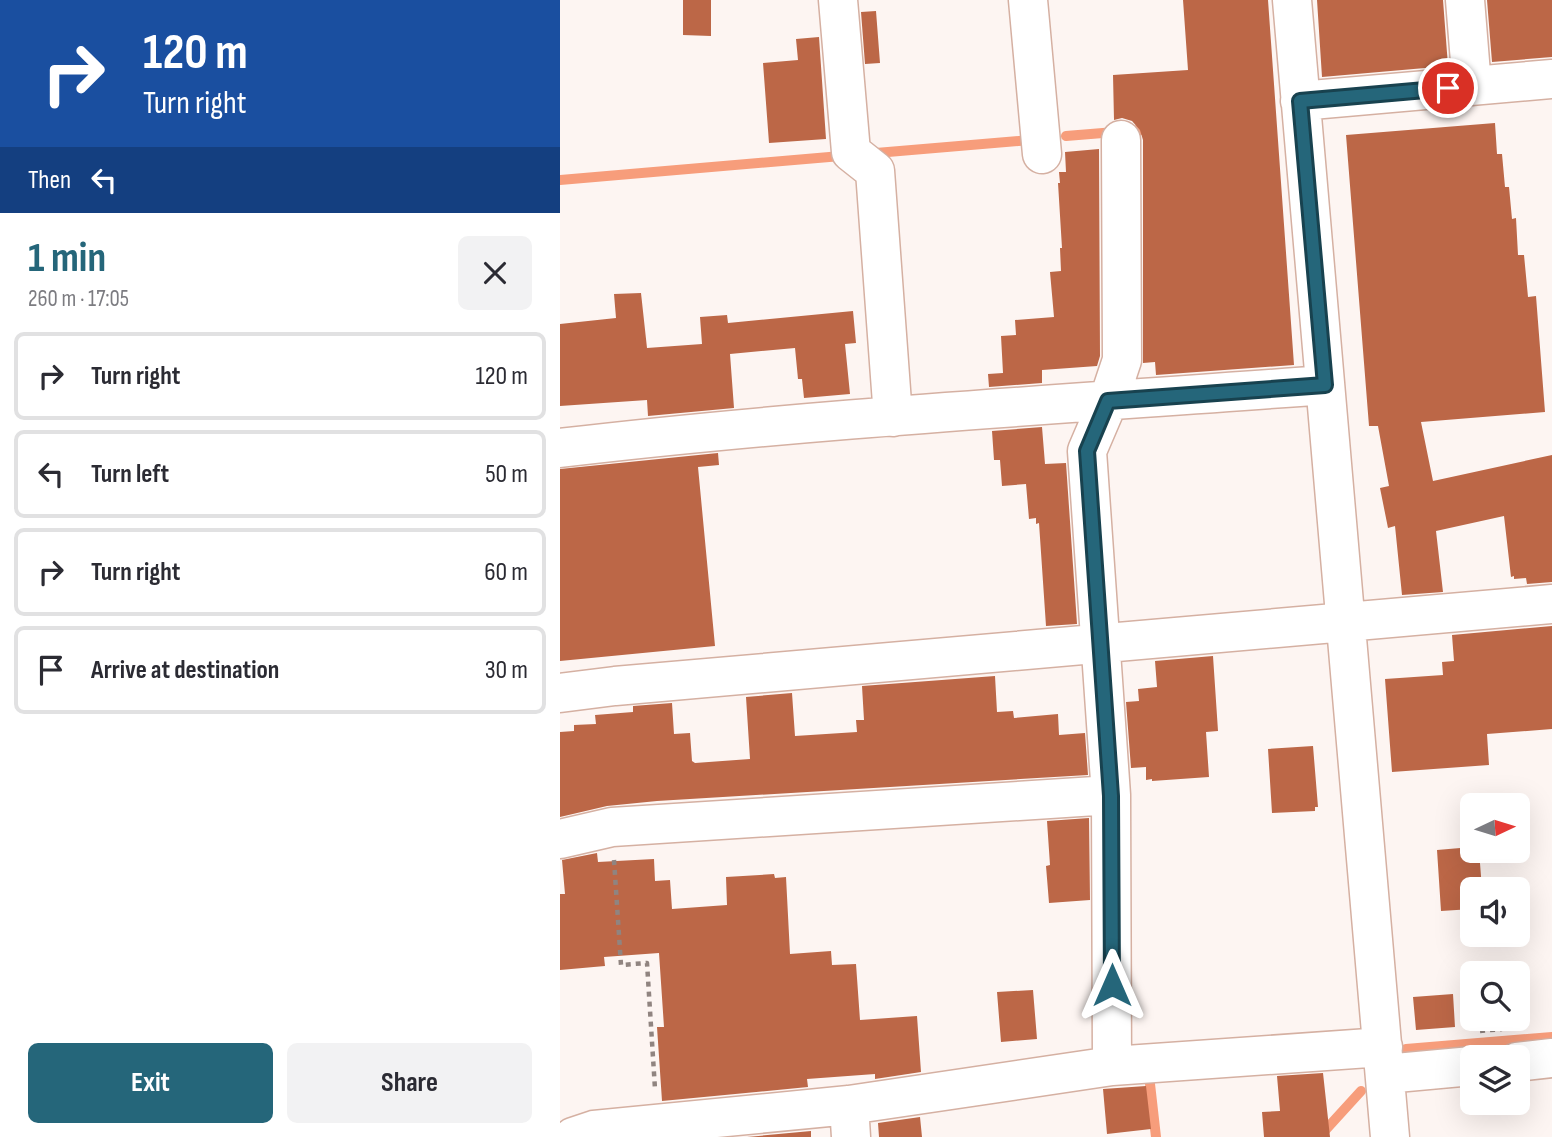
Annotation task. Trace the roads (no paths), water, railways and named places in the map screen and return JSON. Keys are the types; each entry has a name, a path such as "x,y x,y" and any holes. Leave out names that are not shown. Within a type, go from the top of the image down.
{"street":[{"path":"838,0 851,152 875,171 893,417"},
{"path":"1028,0 1042,154"},
{"path":"1292,0 1390,1137"},
{"path":"1465,0 1472,86"},
{"path":"1300,101 1552,79"},
{"path":"1112,1066 1111,796 1087,451 1122,359 1121,140"},
{"path":"560,448 643,438 893,417 1325,385"},
{"path":"560,693 615,685 1552,604"},
{"path":"560,839 612,827 1111,796"},
{"path":"1530,1061 1552,1058"},
{"path":"573,1137 594,1130 657,1124 850,1121 1112,1066 1384,1060 1460,1065"}],"waterway":[{"path":"1066,136 1152,129"},
{"path":"876,153 1030,140"},
{"path":"560,180 841,156"},
{"path":"1406,1049 1552,1037"},
{"path":"1149,1075 1156,1137"},
{"path":"1319,1137 1361,1091"}]}
